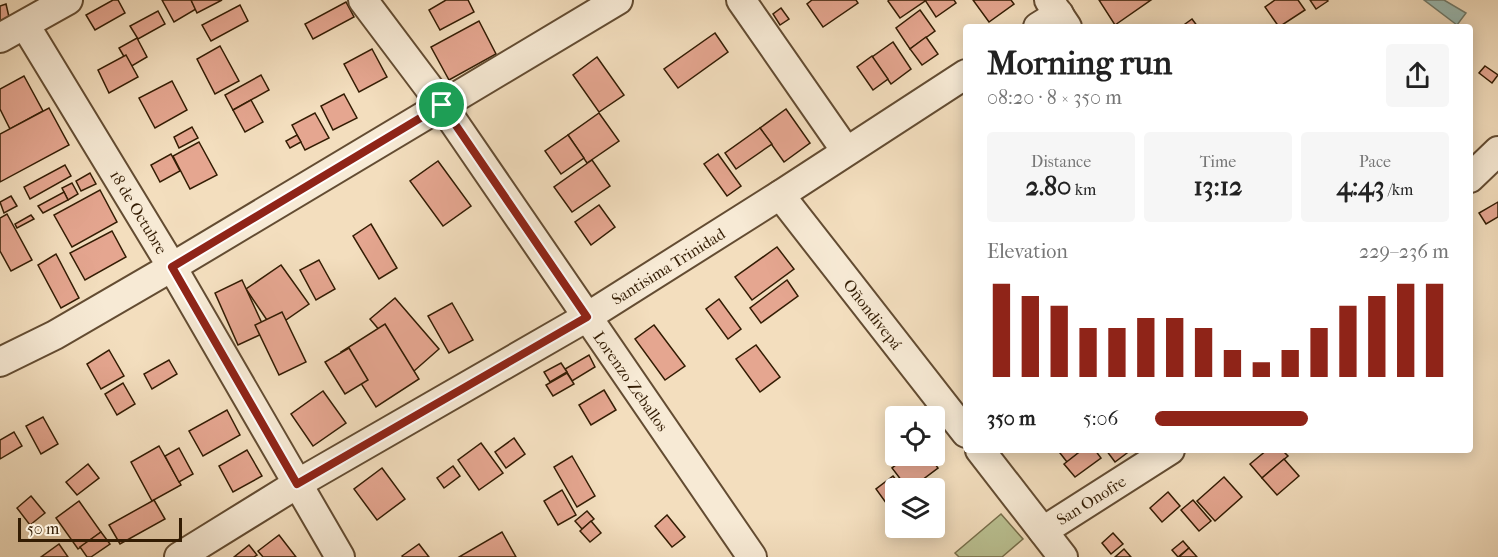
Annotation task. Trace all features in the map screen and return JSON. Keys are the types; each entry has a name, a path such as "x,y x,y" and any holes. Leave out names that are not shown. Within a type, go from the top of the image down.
{"street":[{"path":"24,20 68,0"},
{"name":"Lorenzo Zeballos","path":"363,0 442,105 752,557"},
{"path":"0,362 56,335 618,0"},
{"path":"741,0 846,152"},
{"name":"18 de Octubre","path":"24,20 172,267 340,557"},
{"name":"Santisima Trinidad","path":"178,557 297,484 587,317 963,76"},
{"path":"1473,175 1498,151"},
{"name":"Oñondivepá","path":"780,195 963,429"},
{"path":"982,453 1048,547"},
{"name":"San Onofre","path":"1048,547 1166,453"}],"green space":[{"path":"1001,514 1023,539 1002,557 959,557 955,553"}],"water":[{"path":"1424,0 1444,0 1466,13 1456,24"}],"building":[{"path":"113,0 118,0 125,13 95,30 86,15"},
{"path":"162,0 191,0 196,9 174,22"},
{"path":"191,0 222,0 197,13"},
{"path":"446,0 468,0 474,12 440,30 429,10"},
{"path":"812,0 856,0 858,3 823,27 807,4"},
{"path":"889,0 925,0 925,1 900,18"},
{"path":"925,0 954,0 956,3 936,17"},
{"path":"973,0 1011,0 1014,4 989,22"},
{"path":"1099,0 1151,0 1116,24"},
{"path":"1275,0 1298,0 1305,10 1284,24 1277,24 1265,7"},
{"path":"1310,0 1327,0 1328,1 1316,9"},
{"path":"346,2 354,17 313,39 305,24"},
{"path":"6,4 12,30 0,33 0,6"},
{"path":"240,5 248,21 211,41 202,25"},
{"path":"781,8 789,19 780,25 773,14"},
{"path":"920,10 935,31 910,49 896,28"},
{"path":"158,11 165,24 138,39 130,26"},
{"path":"1192,19 1196,24 1185,24"},
{"path":"479,21 496,54 449,80 431,47"},
{"path":"715,33 728,52 678,88 664,69"},
{"path":"926,37 938,54 922,65 910,49"},
{"path":"137,38 147,57 130,67 119,48"},
{"path":"893,42 911,69 891,84 872,57"},
{"path":"220,46 239,81 215,94 197,59"},
{"path":"372,49 387,77 359,92 344,64"},
{"path":"126,55 138,77 109,93 98,70"},
{"path":"872,56 888,79 873,90 857,67"},
{"path":"597,57 624,95 599,112 573,75"},
{"path":"1485,66 1498,75 1492,83 1479,73"},
{"path":"261,75 269,90 233,110 225,95"},
{"path":"24,76 43,111 10,129 0,109 0,89"},
{"path":"172,81 187,110 155,128 139,98"},
{"path":"344,94 357,118 333,130 321,106"},
{"path":"251,100 263,122 245,132 233,110"},
{"path":"49,108 69,145 0,182 0,134"},
{"path":"786,109 810,143 784,162 760,128"},
{"path":"315,113 329,138 305,150 292,125"},
{"path":"599,113 619,141 587,163 568,135"},
{"path":"192,127 198,138 179,148 174,137"},
{"path":"760,128 772,144 736,169 725,153"},
{"path":"297,135 301,142 290,148 286,141"},
{"path":"568,135 584,158 561,174 545,151"},
{"path":"199,142 217,175 190,189 173,156"},
{"path":"171,154 180,171 160,182 151,165"},
{"path":"718,154 741,186 727,196 704,164"},
{"path":"592,160 610,186 572,212 554,187"},
{"path":"438,161 471,206 443,226 410,181"},
{"path":"65,165 71,176 30,199 24,187"},
{"path":"90,173 96,184 81,191 76,181"},
{"path":"72,183 78,194 68,200 62,188"},
{"path":"100,190 117,222 72,247 54,215"},
{"path":"64,192 68,200 43,213 38,206"},
{"path":"11,196 17,206 4,213 0,202"},
{"path":"1498,202 1498,217 1486,224 1479,213"},
{"path":"599,205 615,227 591,245 575,222"},
{"path":"7,214 32,260 11,271 0,251 0,218"},
{"path":"31,215 34,219 17,228 15,224"},
{"path":"371,224 397,268 379,279 353,236"},
{"path":"112,231 126,257 85,280 70,253"},
{"path":"777,247 794,269 752,300 735,277"},
{"path":"56,254 79,298 61,308 38,265"},
{"path":"319,260 335,289 316,300 300,270"},
{"path":"281,265 309,304 273,329 246,289"},
{"path":"242,280 266,332 238,345 215,293"},
{"path":"787,280 798,296 761,323 750,308"},
{"path":"395,298 439,349 414,371 370,319"},
{"path":"719,299 741,329 728,339 706,309"},
{"path":"452,303 473,340 449,353 428,316"},
{"path":"282,312 306,362 279,375 255,325"},
{"path":"385,324 419,379 376,407 341,352"},
{"path":"654,325 685,366 665,380 635,339"},
{"path":"756,345 780,377 760,392 736,359"},
{"path":"349,348 368,380 345,394 325,362"},
{"path":"109,350 124,376 101,389 87,364"},
{"path":"589,355 595,367 572,381 565,369"},
{"path":"169,360 177,374 152,389 144,374"},
{"path":"561,363 567,372 550,382 544,372"},
{"path":"567,373 574,384 553,396 546,385"},
{"path":"123,383 135,404 117,415 105,394"},
{"path":"604,390 616,410 591,425 579,405"},
{"path":"323,391 346,423 313,446 291,414"},
{"path":"227,410 240,435 203,456 189,431"},
{"path":"43,417 58,444 41,454 26,426"},
{"path":"14,432 22,446 0,459 0,440"},
{"path":"514,438 525,454 506,468 495,452"},
{"path":"481,443 503,473 479,490 458,460"},
{"path":"159,446 181,485 152,501 131,462"},
{"path":"179,448 193,474 179,482 165,456"},
{"path":"247,450 262,476 233,492 219,466"},
{"path":"1060,453 1078,453 1067,462"},
{"path":"1078,453 1097,453 1101,458 1075,477 1064,464"},
{"path":"1108,453 1127,453 1115,462"},
{"path":"1263,453 1285,453 1288,456 1262,478 1250,464"},
{"path":"572,456 595,496 577,507 554,467"},
{"path":"1284,459 1299,476 1277,495 1262,478"},
{"path":"88,464 99,478 77,495 66,482"},
{"path":"453,466 460,476 444,488 437,478"},
{"path":"895,466 936,466 938,468 925,478 900,478 892,468"},
{"path":"382,468 405,499 377,520 354,489"},
{"path":"1224,477 1242,497 1215,521 1197,501"},
{"path":"885,482 885,501 876,489"},
{"path":"562,490 576,515 558,525 544,501"},
{"path":"1168,492 1180,506 1162,522 1150,508"},
{"path":"31,496 45,513 30,525 17,508"},
{"path":"154,500 165,519 120,544 109,525"},
{"path":"1193,500 1211,521 1199,531 1181,510"},
{"path":"79,501 101,532 78,549 56,518"},
{"path":"587,511 594,519 582,529 575,521"},
{"path":"667,515 685,537 672,547 655,526"},
{"path":"591,521 601,533 590,542 580,531"},
{"path":"101,532 110,544 91,557 87,557 80,547"},
{"path":"502,532 516,557 459,557"},
{"path":"1113,533 1123,544 1111,554 1102,543"},
{"path":"279,535 296,557 263,557 258,551"},
{"path":"1183,541 1189,548 1178,557 1172,550"},
{"path":"59,544 68,557 41,557"},
{"path":"419,544 429,557 402,556"},
{"path":"249,545 257,555 234,557"},
{"path":"1189,548 1197,557 1179,557"},
{"path":"1124,549 1131,557 1115,557"}],"route":[{"path":"442,105 587,317 297,484 172,267 442,105"}]}
